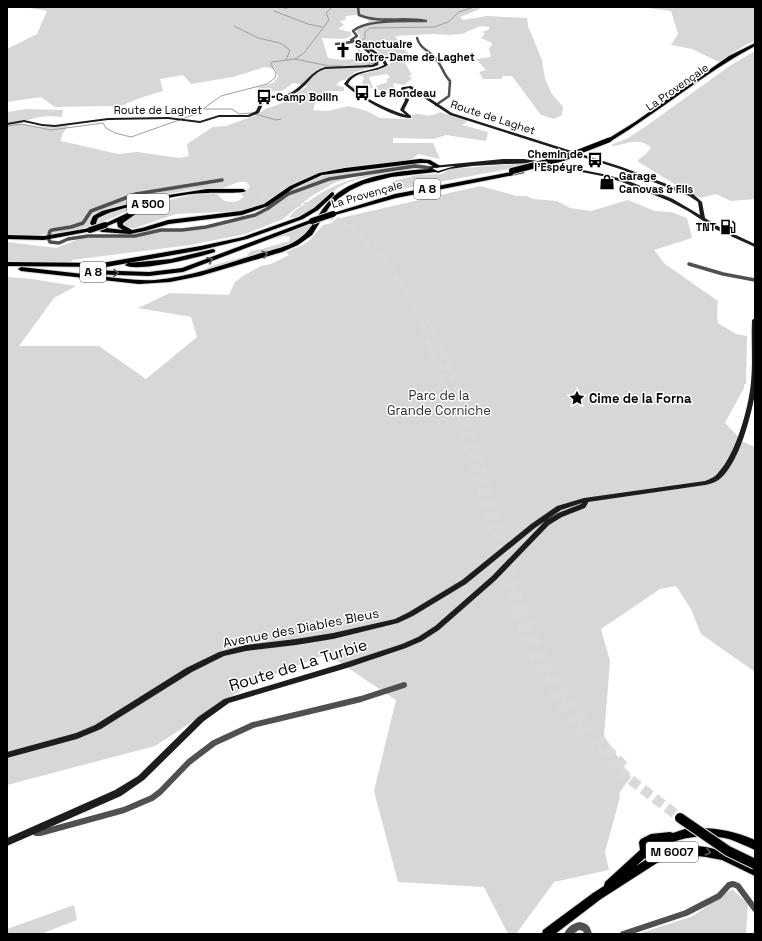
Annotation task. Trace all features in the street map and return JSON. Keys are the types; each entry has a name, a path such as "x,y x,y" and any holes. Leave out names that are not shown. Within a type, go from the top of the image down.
{"highway":[{"name":"La Provençale","path":"7,268 144,274 183,270 333,212 399,192 512,171 563,158 611,141 744,49 755,43"},
{"name":"La Provençale","path":"7,264 147,265 183,259 252,239 319,215 403,194 522,172 576,157 611,141 642,124 738,57 755,48"},
{"path":"195,192 170,195 104,212 95,218 93,223 96,228 102,230 130,232 143,230 168,222 248,212 266,205 292,187 321,174 416,161 428,164 435,168"},
{"path":"102,265 201,248 245,238 301,218 316,209 337,190 349,184 369,178 435,168"},
{"path":"21,269 139,282 152,282 194,275 297,244 310,233 336,197 352,187 386,177 435,168"},
{"name":"A 500","path":"7,236 44,238 62,236 90,230 104,225 163,200 188,194 243,192 221,190 195,192 172,196 152,202 104,225"},
{"path":"138,210 122,220 119,224 120,226 125,229 133,230 178,217 248,212"},
{"path":"755,859 723,842 682,816 728,851 755,864"}],"main road":[{"name":"Route de Laghet","path":"362,44 367,46 383,59 386,65 381,68 356,74 347,81 347,86 392,113 405,118 410,117 402,111 407,100 403,89 405,87 410,87 451,114 567,150 674,188 695,198 701,204 696,209"},
{"name":"Route de Laghet","path":"7,124 24,121 55,126 114,119 182,120 200,122 217,117 247,116 256,114 263,99 267,97 291,94 302,87 318,70 325,68 351,68 377,64 378,60 363,47 362,44"},
{"path":"435,168 498,162 538,162 614,177 664,196 682,205 696,209 703,219"},
{"path":"696,209 695,213 703,219 719,229 755,246"},
{"name":"Avenue des Diables Bleus","path":"7,755 77,736 98,727 189,670 222,654 246,648 333,636 396,621 411,614 464,582 559,508 584,500 705,483 721,474 737,445 745,420 754,382 755,320"},
{"name":"Route de La Turbie","path":"7,842 118,793 129,786 141,778 201,719 227,701 376,656 420,639 437,628 494,578 547,523 560,515 583,506 585,503 584,500"},
{"name":"M 6007","path":"755,846 737,837 716,832 695,832 647,839 643,845 645,852 651,855 664,855 684,851 706,852 723,856 755,871"},
{"name":"M 6007","path":"597,896 645,852"},
{"name":"M 6007","path":"547,934 597,896 664,855"}],"street":[{"path":"352,42 351,40 357,36 354,31 357,27 383,22 426,20 365,18 358,15 358,7"},
{"path":"417,38 421,47 436,58 442,73 450,80 449,96 436,105"},
{"path":"336,44 352,42 362,44"},
{"path":"49,240 50,242 56,243 68,239 88,236 135,236 161,230 192,229 255,215 267,209 288,194 333,178 417,166 435,168"},
{"path":"49,235 50,231 52,230 72,227 84,223 91,211 125,197 149,191 222,180"},
{"path":"689,264 723,274 755,280"},
{"path":"34,830 36,833 40,833 139,804 160,792 189,762 214,743 253,725 354,701 404,685"},
{"path":"623,934 686,914 701,904 719,896 729,885 733,884 738,886 755,909"},
{"path":"568,934 575,926 580,925 587,929 588,934"}],"green space":[{"path":"24,7 481,7 478,10 460,17 463,20 487,16 527,18 528,26 542,60 545,79 552,94 563,107 562,115 554,119 541,115 512,76 502,76 502,79 483,79 479,72 486,70 476,59 491,57 489,48 492,43 481,38 485,34 482,32 488,30 490,27 480,26 462,34 395,36 414,61 405,63 412,75 408,76 412,78 404,85 393,83 395,90 379,90 376,86 388,82 386,80 390,77 387,74 369,77 373,88 356,90 351,86 361,86 364,77 358,75 382,69 390,64 389,61 369,44 357,40 360,36 356,31 357,29 370,24 367,19 356,15 346,16 345,20 340,21 344,25 338,29 351,32 351,36 344,39 322,38 328,58 342,60 368,58 381,65 355,72 345,80 340,81 336,85 344,87 344,91 327,91 317,97 313,110 328,111 349,106 367,111 380,118 412,119 412,115 416,114 431,115 440,112 468,121 462,125 488,132 486,141 446,135 434,139 393,138 393,143 433,143 440,159 418,154 411,160 328,171 310,176 296,183 263,205 244,211 176,214 135,228 126,228 122,225 127,219 150,207 195,194 216,194 225,201 238,201 243,197 250,186 246,182 242,182 223,188 198,189 141,200 98,215 90,221 91,226 81,229 39,235 7,234 7,112 27,109 63,110 62,117 40,117 18,124 42,127 68,126 62,135 61,141 118,154 137,152 179,158 189,156 187,144 213,127 226,126 257,115 265,109 286,102 307,86 293,83 282,91 261,92 256,88 273,83 278,77 275,69 265,67 233,77 191,84 183,75 160,79 163,91 118,107 55,107 41,97 7,102 7,49 37,34 47,11"},
{"path":"640,7 755,7 755,41 745,45 719,62 692,49 671,45 678,34 671,11"},
{"path":"755,51 755,199 731,201 716,194 700,198 681,189 637,161 647,153 651,147 646,144 641,142 632,142 613,146 611,145 628,138 645,127 731,65"},
{"path":"416,163 428,166 333,177 301,187 286,194 300,185 316,178 332,174 349,170"},
{"path":"527,163 536,164 402,189 393,181 417,175 442,174 450,169"},
{"path":"414,167 426,169 376,175 347,183 332,192 312,209 298,217 289,218 296,210 318,195 344,182 384,172"},
{"path":"363,174 336,182 310,197 283,219 245,234 190,245 72,260 71,263 7,261 7,242 56,248 82,238 128,237 159,231 187,231 266,212 288,196 330,180"},
{"name":"Parc de la Grande Corniche","path":"480,186 517,196 557,201 570,208 591,211 628,200 655,211 671,212 687,218 692,238 654,250 665,264 718,301 718,323 736,334 747,336 746,384 744,384 744,388 725,423 742,441 755,447 755,672 701,634 691,609 676,586 660,589 601,629 610,661 604,736 631,777 619,793 620,797 605,852 609,870 554,882 516,934 508,934 484,887 398,882 374,791 396,700 327,654 252,683 155,746 7,785 7,277 32,279 76,286 54,298 19,346 99,346 146,379 197,337 191,317 138,308 170,293 229,295 235,282 243,276 261,266 271,264 289,255 286,252 303,245 311,239 323,225 332,223 336,219"},
{"path":"150,201 96,225 95,224 104,215 111,212"},
{"path":"316,222 301,239 284,248 196,273 211,266 247,256 250,251 289,241 290,237 284,236 267,241"},
{"path":"732,889 748,904 746,934 638,934 693,916"},
{"path":"74,905 77,920 43,933 7,934 7,929"}],"waterway":[{"path":"295,59 304,53 329,20 326,13 332,7"},
{"path":"367,65 374,63 374,60 359,51 356,45 365,38 365,32 370,28 434,27 448,22 459,12 474,7"},
{"path":"274,11 308,24 322,27"},
{"path":"234,26 258,38 280,43 290,50 286,60"},
{"path":"7,126 22,124 51,130 103,123 106,128 115,133 131,137 196,114 221,96 267,84 275,78 276,73 271,65 272,62 295,59"},
{"path":"295,59 329,66 342,66"},
{"path":"204,109 232,109 239,114 252,113 276,120 281,119"}],"tunnel":[{"path":"242,193 284,200 308,206 343,223 365,239 391,268 403,288 433,353"},
{"path":"403,279 427,319 443,353"},
{"path":"433,352 465,438 517,609"},
{"path":"443,352 461,399 481,463 522,609"},
{"path":"516,608 531,648 550,687 561,705 587,739 611,763 680,818"},
{"path":"522,608 540,652 551,674 577,713 592,732 625,767"}],"place":[{"name":"Sanctuaire Notre-Dame de Laghet","path":"343,50"},
{"name":"Le Rondeau","path":"362,93"},
{"name":"Camp Bollin","path":"264,97"},
{"name":"Chemin de l'Espéyre","path":"595,160"},
{"name":"Garage Canovas & Fils","path":"607,182"},
{"name":"TNT","path":"728,227"},
{"name":"Cime de la Forna","path":"577,398"}]}
